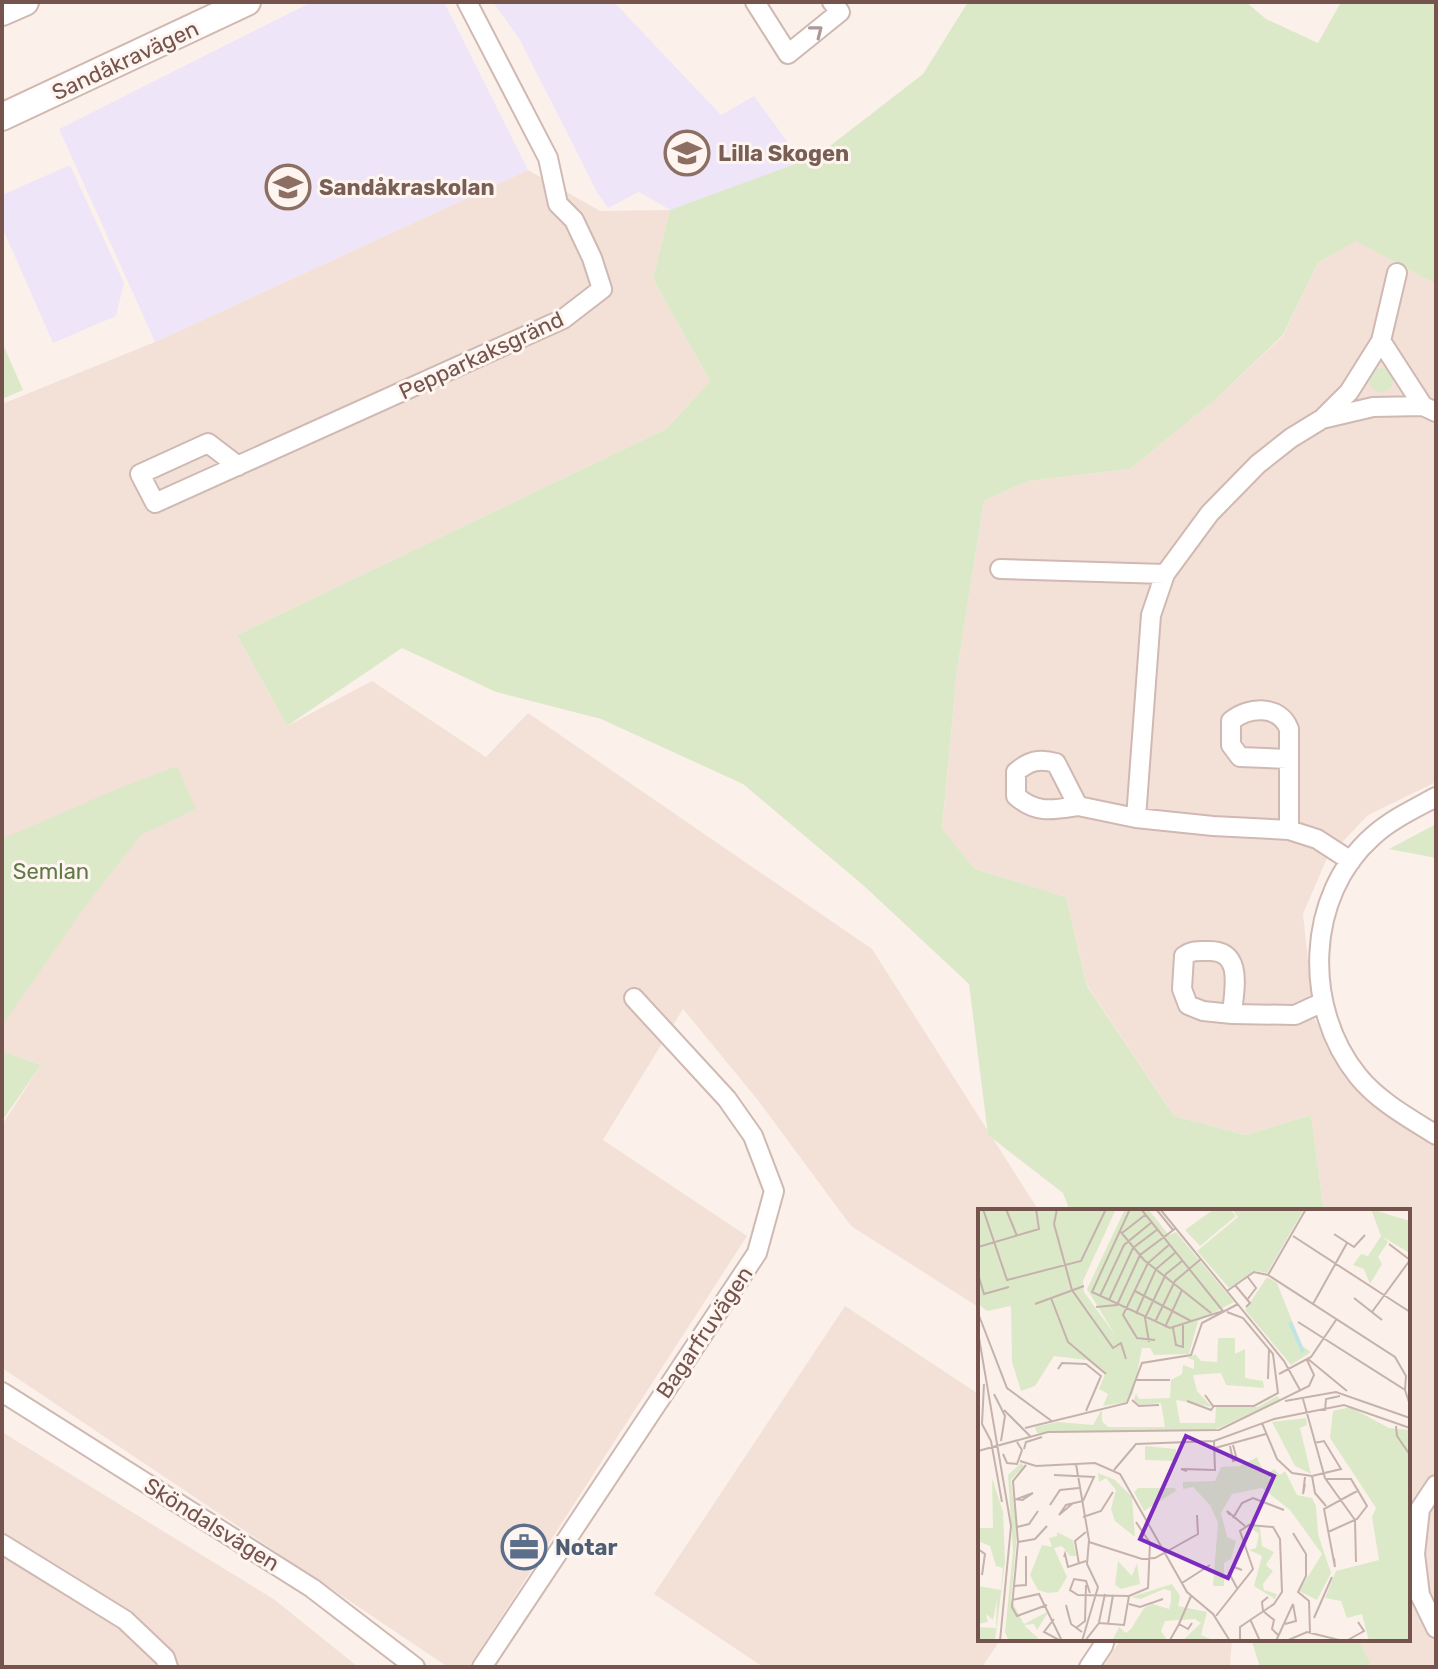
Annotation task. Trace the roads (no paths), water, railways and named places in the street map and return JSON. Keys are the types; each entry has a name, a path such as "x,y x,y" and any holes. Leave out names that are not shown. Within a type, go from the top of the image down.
{"street":[{"path":"2,12 25,2"},
{"name":"Sandåkravägen","path":"2,117 247,2"},
{"name":"Pepparkaksgränd","path":"238,466 208,443 140,474 155,503 238,466 563,319 602,289 574,220 558,204 548,158 467,2"},
{"path":"755,2 788,54 840,12 832,2"},
{"path":"1136,818 1151,615 1165,574 1210,513 1258,464 1322,419 1349,392 1381,341 1397,273"},
{"path":"1381,341 1430,409"},
{"path":"1322,419 1373,407 1430,409"},
{"path":"1000,569 1165,574"},
{"path":"1288,759 1289,830"},
{"path":"1436,797 1395,819 1372,837 1351,861 1324,921 1318,958 1321,1003 1338,1045 1358,1077 1401,1113 1436,1135"},
{"path":"1078,806 1136,818 1289,830 1317,839 1351,861"},
{"name":"Bagarfruvägen","path":"482,1667 757,1253 774,1191 753,1136 727,1099 634,998"},
{"path":"1232,1014 1295,1015 1321,1003"},
{"name":"Sköndalsvägen","path":"2,1392 312,1588 415,1667"},
{"path":"1436,1485 1420,1509 1415,1554 1420,1595 1436,1628"},
{"path":"2,1544 125,1620 165,1658 168,1667"},
{"path":"1089,1667 1104,1641"}],"place":[{"name":"Lilla Skogen","path":"687,153"},
{"name":"Sandåkraskolan","path":"288,187"},
{"name":"Notar","path":"524,1547"}],"park label":[{"name":"Semlan","path":"51,871"}]}
